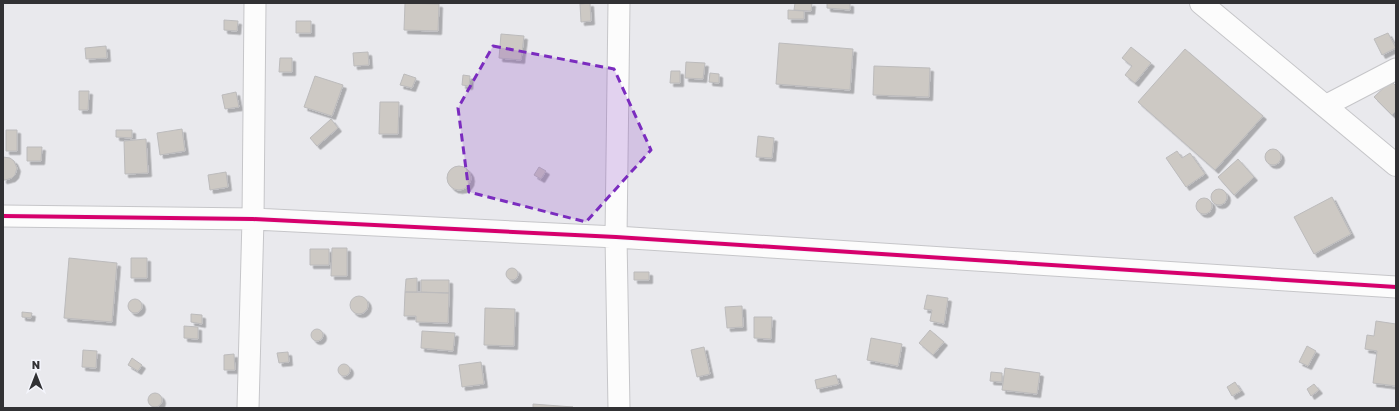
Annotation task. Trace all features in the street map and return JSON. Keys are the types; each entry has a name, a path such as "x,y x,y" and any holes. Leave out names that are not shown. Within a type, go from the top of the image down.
{"main road":[{"path":"1201,3 1396,165"}],"street":[{"path":"248,408 253,219 255,3"},
{"path":"619,3 616,237 619,408"},
{"path":"1325,106 1396,69"},
{"path":"3,216 253,219 616,237 1396,287"}],"highlighted area":[{"path":"493,46 614,69 651,150 586,222 469,192 458,108"}],"building":[{"path":"405,3 439,4 438,31 404,30"},
{"path":"590,3 591,21 581,22 580,4"},
{"path":"795,3 812,3 811,11 794,10"},
{"path":"827,3 850,3 850,10 827,8"},
{"path":"788,10 804,11 804,19 788,19"},
{"path":"224,20 238,21 237,31 224,30"},
{"path":"296,21 311,21 311,33 296,33"},
{"path":"1388,33 1396,48 1382,55 1374,39"},
{"path":"501,34 524,36 521,60 499,58"},
{"path":"779,43 853,49 850,90 776,84"},
{"path":"106,46 107,58 86,59 85,48"},
{"path":"1131,47 1151,63 1135,83 1125,75 1132,66 1122,58"},
{"path":"1185,49 1263,116 1215,170 1138,102"},
{"path":"368,52 369,65 354,66 353,53"},
{"path":"280,58 292,58 292,72 279,72"},
{"path":"686,62 705,63 703,79 685,78"},
{"path":"874,66 930,68 929,97 873,95"},
{"path":"671,71 680,71 680,83 670,83"},
{"path":"710,73 719,74 719,83 709,82"},
{"path":"404,74 416,78 412,88 400,85"},
{"path":"463,75 470,76 469,86 462,85"},
{"path":"315,76 343,85 332,116 304,107"},
{"path":"1391,81 1396,86 1396,111 1392,115 1374,97"},
{"path":"79,91 89,91 88,110 79,110"},
{"path":"236,92 239,107 225,109 222,95"},
{"path":"380,102 399,102 398,134 379,134"},
{"path":"331,119 338,128 317,146 310,138"},
{"path":"182,129 185,151 160,155 157,133"},
{"path":"6,130 17,130 17,151 6,151"},
{"path":"116,130 132,130 132,138 116,137"},
{"path":"758,136 774,138 772,158 756,157"},
{"path":"146,139 148,173 125,174 124,141"},
{"path":"27,147 42,147 41,161 27,161"},
{"path":"1273,149 1279,151 1281,157 1279,163 1273,165 1267,163 1265,157 1267,151"},
{"path":"1177,151 1182,158 1190,153 1205,174 1186,187 1166,158"},
{"path":"3,157 10,158 14,161 17,168 15,175 12,178 5,180 3,180"},
{"path":"1238,159 1254,177 1234,195 1218,177"},
{"path":"459,166 467,170 471,178 467,186 459,190 451,186 447,178 451,170"},
{"path":"539,167 546,171 541,179 534,175"},
{"path":"226,172 228,187 210,190 208,175"},
{"path":"1219,189 1225,191 1227,197 1225,203 1219,205 1213,203 1211,197 1213,191"},
{"path":"1332,197 1351,234 1314,254 1294,217"},
{"path":"1204,198 1210,200 1212,206 1210,212 1204,214 1198,212 1196,206 1198,200"},
{"path":"332,248 347,248 347,276 331,276"},
{"path":"310,249 329,249 329,265 310,265"},
{"path":"69,258 117,263 112,322 64,318"},
{"path":"131,258 147,258 147,278 131,278"},
{"path":"514,268 517,269 517,279 510,280 507,279 506,272 507,269"},
{"path":"634,272 649,272 649,280 634,280"},
{"path":"417,278 417,292 405,292 406,279"},
{"path":"421,280 449,280 449,293 421,292"},
{"path":"405,292 449,293 448,323 416,322 416,316 404,316"},
{"path":"927,295 948,298 944,324 930,321 932,310 924,309"},
{"path":"355,296 363,296 368,301 366,312 363,314 355,314 350,309 350,301"},
{"path":"132,299 138,299 142,303 142,309 138,313 132,313 128,309 128,303"},
{"path":"742,306 743,327 727,328 725,307"},
{"path":"485,308 515,309 514,346 484,345"},
{"path":"22,312 32,313 31,318 22,317"},
{"path":"191,314 202,315 202,324 191,322"},
{"path":"754,317 772,317 771,339 754,338"},
{"path":"1376,321 1396,324 1396,386 1373,383 1377,351 1365,349 1367,335 1374,336"},
{"path":"184,326 198,327 198,339 184,338"},
{"path":"315,329 319,329 323,335 319,341 315,341 311,337 311,333"},
{"path":"930,330 944,342 933,355 919,343"},
{"path":"422,331 455,333 453,351 421,348"},
{"path":"871,338 902,344 898,366 867,360"},
{"path":"1307,346 1316,351 1308,366 1299,362"},
{"path":"704,347 710,374 697,377 691,350"},
{"path":"83,350 97,351 96,368 82,367"},
{"path":"288,352 289,362 279,363 277,353"},
{"path":"234,354 235,370 224,370 224,355"},
{"path":"132,358 142,365 138,371 128,365"},
{"path":"481,362 484,384 462,387 459,365"},
{"path":"342,364 346,364 350,370 346,376 342,376 338,372 338,368"},
{"path":"1005,368 1040,373 1037,394 1002,390"},
{"path":"991,372 1002,373 1002,382 990,381"},
{"path":"836,375 839,384 817,389 815,380"},
{"path":"1235,382 1241,391 1232,396 1227,387"},
{"path":"1314,384 1319,390 1311,396 1307,389"},
{"path":"152,393 158,393 162,397 162,403 158,407 152,407 148,403 148,397"},
{"path":"533,404 573,407 533,408"}],"cycle path":[{"path":"3,216 253,219 616,237 1396,287"}]}
